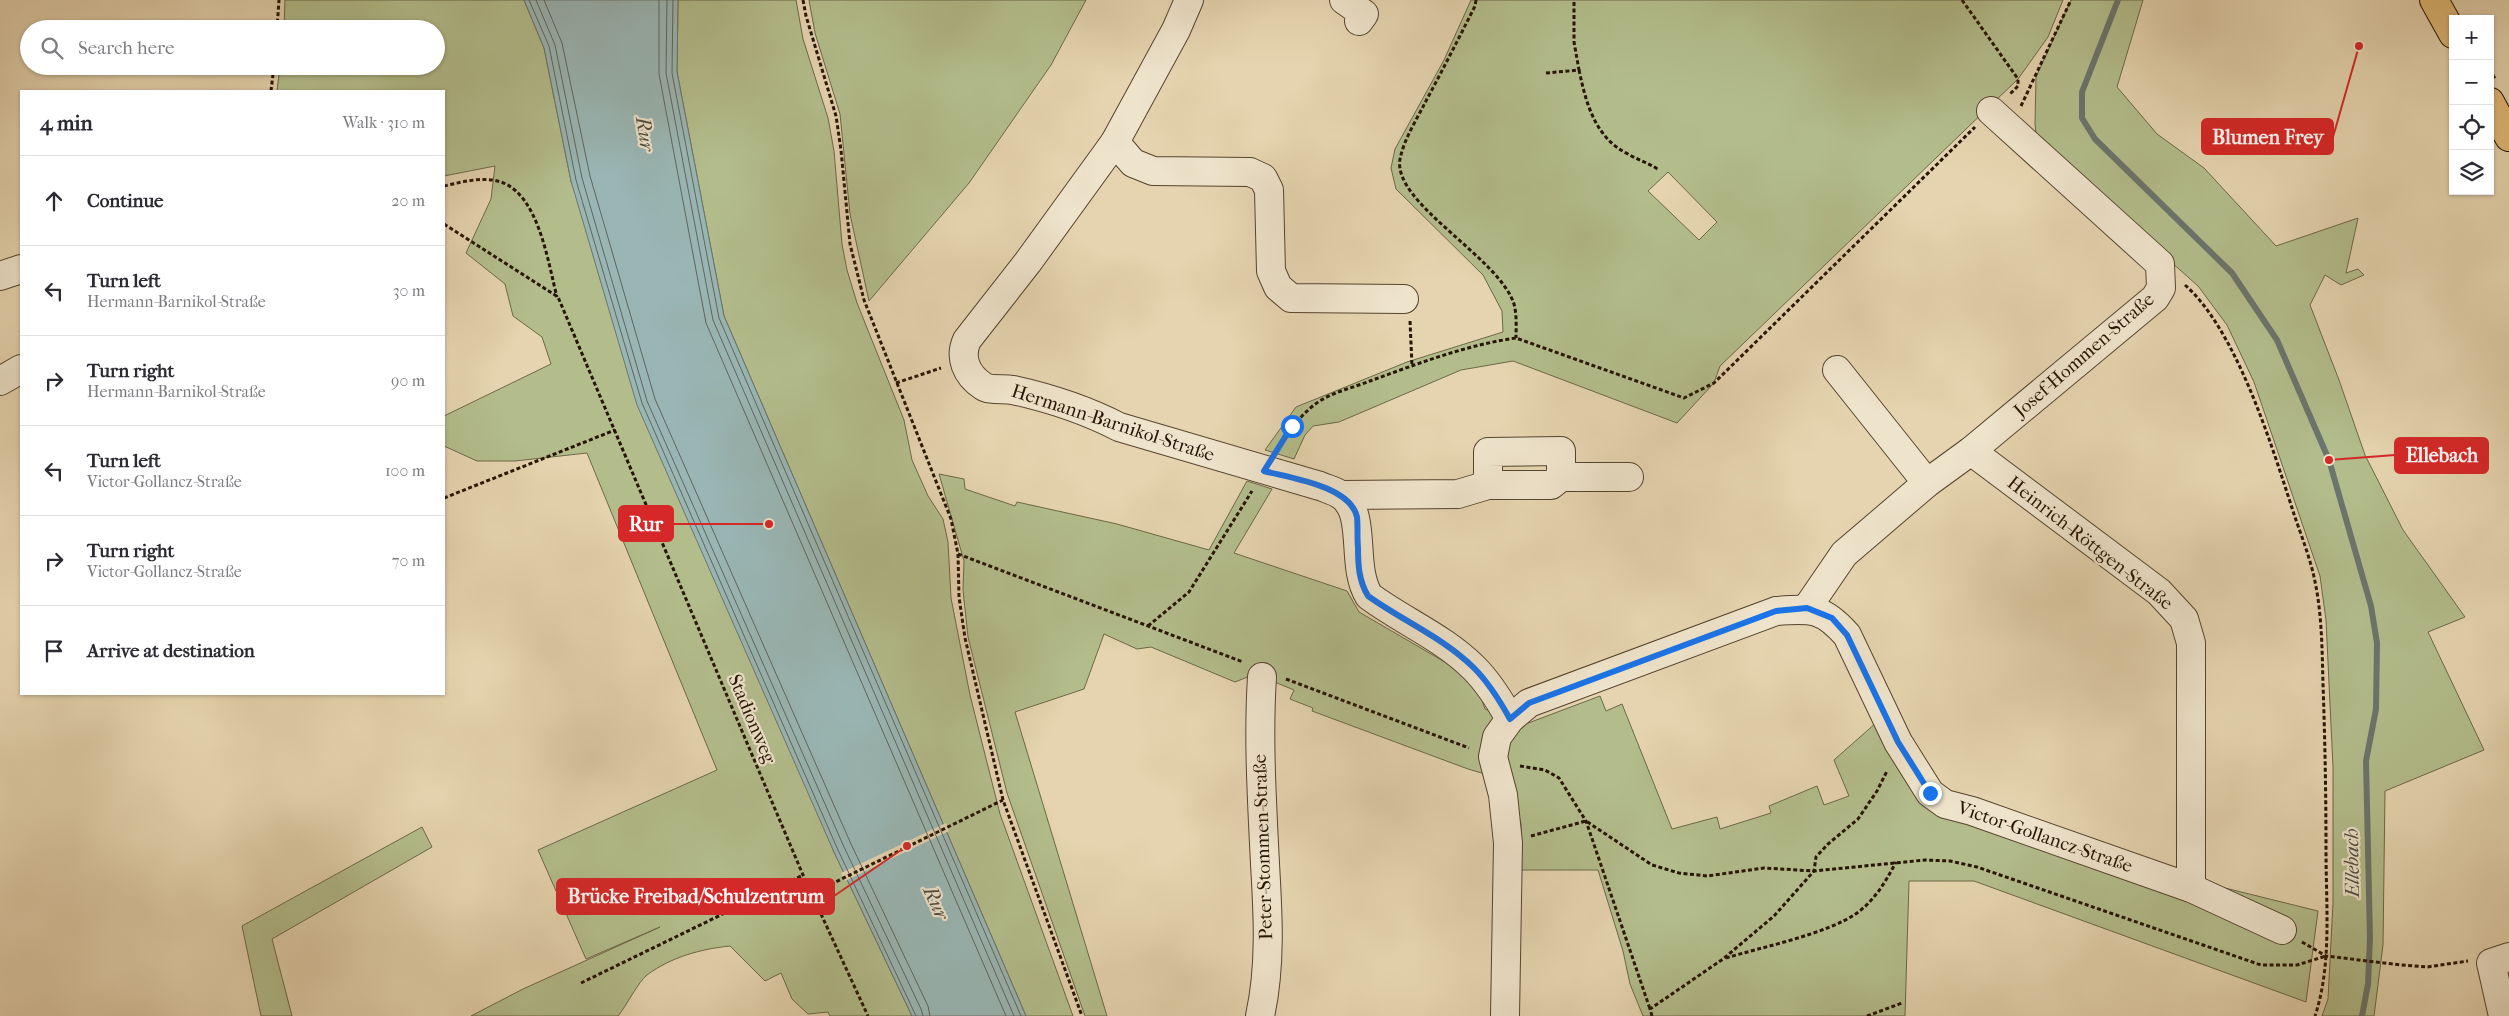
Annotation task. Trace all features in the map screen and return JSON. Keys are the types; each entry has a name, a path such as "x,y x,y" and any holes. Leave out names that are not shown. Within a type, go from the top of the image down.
{"main road":[{"path":"2434,0 2449,27"},
{"path":"2492,105 2509,137"}],"street":[{"path":"963,361 962,350 967,340 1028,262 1115,142 1176,30 1189,0"},
{"path":"2000,120 2160,264"},
{"path":"1115,142 1133,163 1152,171 1250,172 1263,178 1269,190 1271,271 1278,287 1291,298 1404,299"},
{"name":"Josef-Hommen-Straße","path":"1807,608 1844,554 1927,483 1971,451 2155,298 2161,288 2160,264"},
{"path":"0,276 20,269"},
{"name":"Hermann-Barnikol-Straße","path":"963,361 972,376 984,387 1011,389 1092,413 1119,427 1320,486 1341,495"},
{"path":"0,381 20,370"},
{"path":"1837,370 1927,483"},
{"name":"Heinrich-Röttgen-Straße","path":"1971,451 2159,592 2184,619 2191,643 2192,888"},
{"path":"1341,495 1458,494 1488,485 1552,485 1561,477 1629,477"},
{"path":"1341,495 1350,504 1356,516 1358,568 1362,585 1368,596 1443,643 1474,668 1495,693 1510,719"},
{"name":"Victor-Gollancz-Straße","path":"1505,1016 1508,843 1503,795 1494,758 1497,737 1510,719 1529,703 1776,611 1807,608 1832,618 1847,635 1898,742 1930,793 1946,804 1972,811 2192,888 2282,930"},
{"name":"Peter-Stommen-Straße","path":"1260,1016 1267,955 1267,907 1259,725 1262,672"},
{"path":"2500,960 2503,1016"}],"path":[{"path":"277,20 278,0"},
{"path":"803,0 836,116 841,150 846,214 855,271 864,300 896,383 951,519 958,554 959,597 966,638 1003,800 1082,1016"},
{"path":"1476,0 1475,6 1410,131 1400,160 1400,170 1408,190 1490,269 1508,292 1516,316 1516,338"},
{"path":"1574,0 1574,42 1579,70 1594,119 1606,138 1627,154 1659,170"},
{"path":"1962,0 2018,79 2018,86 2000,120"},
{"path":"1148,626 1189,592 1292,426 1315,404 1345,390 1412,366 1491,342 1516,338 1684,398 1714,383 2000,120 2071,0"},
{"path":"1546,72 1579,70"},
{"path":"271,90 273,75"},
{"name":"Stadionweg","path":"445,186 478,179 502,182 521,195 536,220 558,297 803,874 868,1016"},
{"path":"445,225 558,297"},
{"path":"2160,264 2192,292 2221,332 2242,374 2272,447 2314,576 2321,622 2326,768 2326,956 2321,998 2315,1016"},
{"path":"1404,299 1411,325 1412,366"},
{"path":"896,383 963,361"},
{"path":"445,498 615,430"},
{"path":"958,554 1148,626 1262,672 1494,758 1517,765 1545,770 1558,778 1586,821 1652,1016"},
{"path":"1650,1009 1723,959 1774,916 1814,871 1816,857 1828,844 1858,819 1877,791 1898,742"},
{"path":"812,892 1003,800"},
{"path":"1508,843 1586,821 1652,865 1679,873 1707,876 1764,868 1814,871 1896,862 1950,861 1977,867 2261,965 2297,965 2326,956 2427,967 2468,961 2500,960"},
{"path":"1723,959 1818,930 1857,913 1873,899 1896,862"},
{"path":"581,982 803,874"},
{"path":"1867,1016 1902,1003"}],"green space":[{"path":"285,0 524,0 544,48 571,181 834,852 912,1016 830,1016 828,1012 808,1014 792,999 781,973 765,981 730,946 708,949 687,955 656,969 644,978 618,1016 471,1016 523,989 660,927 586,959 538,850 717,770 587,453 515,461 477,461 445,446 445,416 551,364 542,337 513,316 505,284 466,253 491,199 495,166 445,176 445,90 277,90 279,75 445,75 445,20 284,20"},
{"path":"678,0 796,0 803,39 828,118 834,151 842,244 847,270 857,303 904,420 912,460 928,496 943,519 948,542 951,598 970,695 1000,814 1073,1016 1026,1016 724,316 677,72"},
{"path":"809,0 1086,0 1051,65 969,183 869,301 850,214 840,114 815,33"},
{"path":"1471,0 2063,0 2048,37 2018,79 1720,366 1714,383 1677,423 1513,361 1461,370 1339,422 1313,426 1305,435 1294,459 1265,450 1296,407 1407,362 1503,332 1502,311 1483,275 1396,189 1391,168 1395,149 1444,60","holes":["1668,172 1717,222 1699,240 1648,191"]},
{"path":"2071,0 2143,0 2117,87 2157,134 2204,168 2276,246 2358,218 2346,273 2358,269 2364,275 2341,285 2325,275 2310,305 2365,455 2403,530 2465,617 2428,632 2484,750 2385,791 2383,945 2374,1016 2322,1016 2328,999 2333,903 2333,767 2326,620 2320,576 2254,382 2227,325 2198,286 2037,143 2035,124 2036,77"},
{"path":"939,474 964,479 965,489 1015,506 1017,502 1117,524 1209,550 1247,481 1272,489 1234,553 1347,591 1359,612 1450,665 1469,682 1482,700 1485,709 1523,725 1600,696 1606,711 1622,704 1672,829 1717,817 1720,829 1771,813 1769,806 1817,786 1824,805 1849,796 1834,760 1877,722 1909,781 2221,887 2318,911 2306,1002 1974,881 1909,881 1905,1016 1643,1016 1630,984 1623,951 1598,870 1521,870 1521,824 1509,781 1468,769 1312,711 1313,708 1290,699 1294,690 1255,674 1235,682 1151,647 1137,649 1104,634 1084,689 1015,712 1107,1016 1085,1016 1007,793 968,637 963,590 964,561"},
{"path":"422,827 432,847 272,939 292,1016 261,1016 242,926"}],"water":[{"path":"524,0 678,0 677,72 724,316 1026,1016 912,1016 834,852 637,405 571,181 544,48"}],"pier":[{"path":"946,823 949,831 845,881 841,873"}],"waterway":[{"name":"Ellebach","path":"2118,0 2082,92 2082,118 2095,139 2232,273 2277,340 2329,460 2371,606 2377,643 2376,709 2366,761 2370,938 2368,984 2362,1016"}],"place":[{"name":"Blumen Frey","path":"2359,46"},
{"name":"Ellebach","path":"2329,460"},
{"name":"Rur","path":"769,524"},
{"name":"Brücke Freibad/Schulzentrum","path":"907,846"}],"route":[{"path":"1292,426 1264,471 1320,486 1341,495 1350,504 1356,516 1358,568 1362,585 1368,596 1443,643 1474,668 1495,693 1510,719 1529,703 1776,611 1807,608 1832,618 1847,635 1898,742 1908,761 1930,793"}]}
